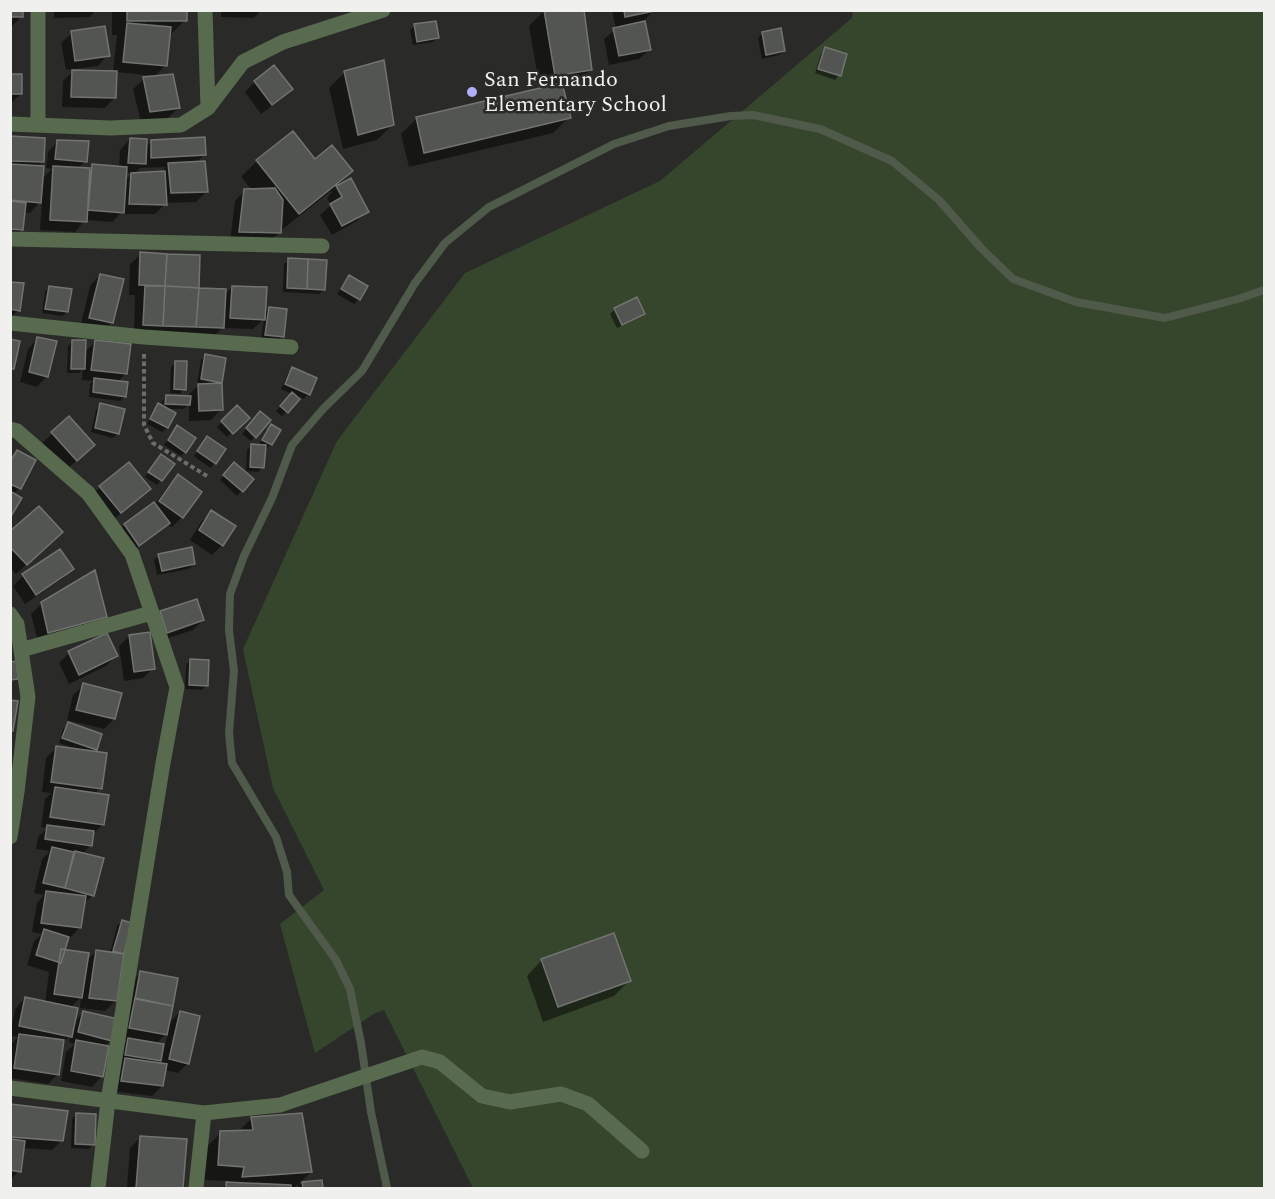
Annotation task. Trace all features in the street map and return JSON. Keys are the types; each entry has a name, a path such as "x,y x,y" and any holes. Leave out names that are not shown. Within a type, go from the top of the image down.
{"street":[{"path":"38,10 38,125"},
{"path":"205,10 208,108"},
{"path":"10,124 110,128 181,125 208,108 243,62 283,42 364,13 383,10"},
{"path":"10,239 322,246"},
{"path":"10,323 144,337 291,347"},
{"path":"10,429 17,431 88,493 132,554 177,687 108,1101 98,1188"},
{"path":"21,650 152,613"},
{"path":"10,614 17,624 28,697 10,837"},
{"path":"10,1088 204,1113 279,1105 422,1058 440,1062 482,1096 510,1102 561,1094 588,1104 642,1150"},
{"path":"196,1188 204,1113"}],"path":[{"path":"144,337 144,425 153,443 207,476"}],"green space":[{"path":"853,11 1264,11 1264,1188 473,1188 384,1010 375,1013 315,1053 280,924 324,890 273,788 243,649 337,441 465,273 660,181 852,18"}],"building":[{"path":"10,10 23,10 23,17 10,17"},
{"path":"127,10 187,10 187,21 127,21"},
{"path":"544,10 584,10 592,70 555,76"},
{"path":"624,10 655,10 655,11 625,17"},
{"path":"436,21 439,38 417,42 414,24"},
{"path":"645,21 651,50 619,56 613,28"},
{"path":"127,23 171,27 167,66 123,62"},
{"path":"105,26 110,56 75,61 71,31"},
{"path":"781,28 785,51 766,55 762,32"},
{"path":"825,47 847,54 841,76 818,69"},
{"path":"384,60 394,125 358,135 344,71"},
{"path":"274,65 293,89 272,105 254,81"},
{"path":"72,70 117,71 116,98 71,97"},
{"path":"10,74 22,74 22,94 10,94"},
{"path":"173,74 180,108 150,112 143,77"},
{"path":"562,83 571,118 424,153 416,117"},
{"path":"293,131 315,159 332,145 353,171 299,214 256,160"},
{"path":"10,136 45,138 44,162 10,161"},
{"path":"205,137 206,155 151,158 151,140"},
{"path":"130,138 147,139 146,164 128,163"},
{"path":"57,140 89,141 87,162 55,159"},
{"path":"205,161 208,192 171,193 168,163"},
{"path":"10,164 44,166 41,203 10,200"},
{"path":"92,164 127,167 124,213 88,210"},
{"path":"53,166 90,168 87,222 50,220"},
{"path":"165,171 167,205 129,204 131,173"},
{"path":"351,178 369,212 342,226 330,204 342,197 336,186"},
{"path":"275,188 283,200 281,233 239,232 244,189"},
{"path":"10,201 26,203 23,230 10,229"},
{"path":"140,252 167,254 165,286 139,285"},
{"path":"167,254 200,255 199,288 165,286"},
{"path":"288,258 308,259 307,289 287,288"},
{"path":"308,259 327,260 325,290 307,289"},
{"path":"100,274 124,279 113,323 89,318"},
{"path":"349,275 368,286 360,300 341,289"},
{"path":"10,282 24,283 20,311 10,309"},
{"path":"49,286 72,289 68,312 45,309"},
{"path":"145,286 165,286 163,326 143,325"},
{"path":"165,286 199,288 196,327 163,326"},
{"path":"232,286 267,287 265,320 230,318"},
{"path":"199,288 226,289 224,328 196,327"},
{"path":"637,297 645,314 622,325 614,308"},
{"path":"269,307 287,309 284,337 265,335"},
{"path":"37,337 57,341 48,377 29,372"},
{"path":"10,339 20,341 14,369 10,369"},
{"path":"72,340 86,340 85,369 71,369"},
{"path":"95,340 131,344 127,374 91,370"},
{"path":"205,354 226,358 222,383 201,379"},
{"path":"175,361 187,361 186,390 174,389"},
{"path":"292,367 317,378 310,395 285,384"},
{"path":"94,378 128,382 126,397 93,392"},
{"path":"222,383 223,410 199,411 198,384"},
{"path":"292,392 300,399 288,413 280,406"},
{"path":"166,395 191,396 190,405 165,404"},
{"path":"100,403 125,409 119,434 95,428"},
{"path":"158,403 176,413 168,428 150,419"},
{"path":"237,405 250,418 233,434 221,421"},
{"path":"260,411 271,420 256,438 246,428"},
{"path":"69,416 95,445 77,461 51,432"},
{"path":"271,424 281,430 272,445 262,440"},
{"path":"177,425 196,438 186,453 168,440"},
{"path":"207,436 226,449 216,464 197,451"},
{"path":"251,444 266,445 264,468 250,467"},
{"path":"17,450 36,460 21,489 10,484 10,462"},
{"path":"161,454 175,464 162,481 148,472"},
{"path":"129,462 151,489 121,513 99,486"},
{"path":"234,462 254,479 243,492 223,475"},
{"path":"178,474 202,492 183,518 159,501"},
{"path":"10,491 22,498 10,518"},
{"path":"154,502 170,523 139,546 124,524"},
{"path":"39,506 63,532 27,565 10,547 10,531"},
{"path":"211,510 236,526 223,546 199,530"},
{"path":"192,547 195,564 162,571 158,554"},
{"path":"60,549 74,569 36,595 22,574"},
{"path":"95,570 107,617 48,633 41,602"},
{"path":"197,599 204,620 167,633 160,611"},
{"path":"150,632 155,669 134,672 129,635"},
{"path":"107,633 118,656 79,675 68,651"},
{"path":"190,659 209,660 208,686 189,685"},
{"path":"17,661 18,679 10,680 10,662"},
{"path":"83,683 122,693 115,719 76,710"},
{"path":"10,700 18,701 13,731 10,731"},
{"path":"68,722 102,734 97,750 62,738"},
{"path":"56,746 107,753 102,789 51,782"},
{"path":"55,787 109,795 104,825 50,817"},
{"path":"47,825 94,831 92,846 45,839"},
{"path":"52,847 74,852 65,888 43,883"},
{"path":"75,851 104,858 94,896 65,888"},
{"path":"46,891 86,896 81,928 41,923"},
{"path":"122,920 132,923 124,954 113,951"},
{"path":"44,929 69,937 61,963 36,955"},
{"path":"614,933 631,981 558,1007 541,959"},
{"path":"61,949 89,953 82,998 54,994"},
{"path":"96,950 124,954 117,1001 89,998"},
{"path":"140,971 178,978 173,1006 135,999"},
{"path":"25,997 78,1008 72,1037 19,1026"},
{"path":"135,998 173,1006 167,1035 129,1028"},
{"path":"83,1011 118,1019 112,1041 78,1032"},
{"path":"180,1011 200,1016 189,1064 169,1059"},
{"path":"19,1034 64,1040 59,1075 14,1068"},
{"path":"128,1038 164,1044 161,1061 125,1055"},
{"path":"76,1040 109,1046 103,1077 71,1071"},
{"path":"125,1058 167,1064 163,1086 121,1081"},
{"path":"10,1104 68,1111 63,1141 10,1137"},
{"path":"76,1113 96,1114 95,1145 75,1144"},
{"path":"302,1113 312,1172 242,1177 244,1167 218,1165 220,1131 253,1130 251,1117"},
{"path":"140,1136 187,1139 183,1188 136,1188"},
{"path":"10,1139 25,1141 21,1172 10,1170"},
{"path":"322,1180 323,1188 303,1188 302,1182"},
{"path":"226,1182 291,1185 291,1188 226,1188"}],"waterway":[{"path":"387,1188 371,1112 350,989 336,960 289,895 287,872 276,837 232,763 229,733 234,671 229,630 230,594 244,556 272,498 292,445 324,408 362,371 415,283 445,243 489,207 614,144 669,126 731,116 753,115 820,129 892,161 939,200 981,248 1013,279 1076,302 1165,318 1264,290"}],"place":[{"name":"San Fernando Elementary School","path":"472,92"}]}
